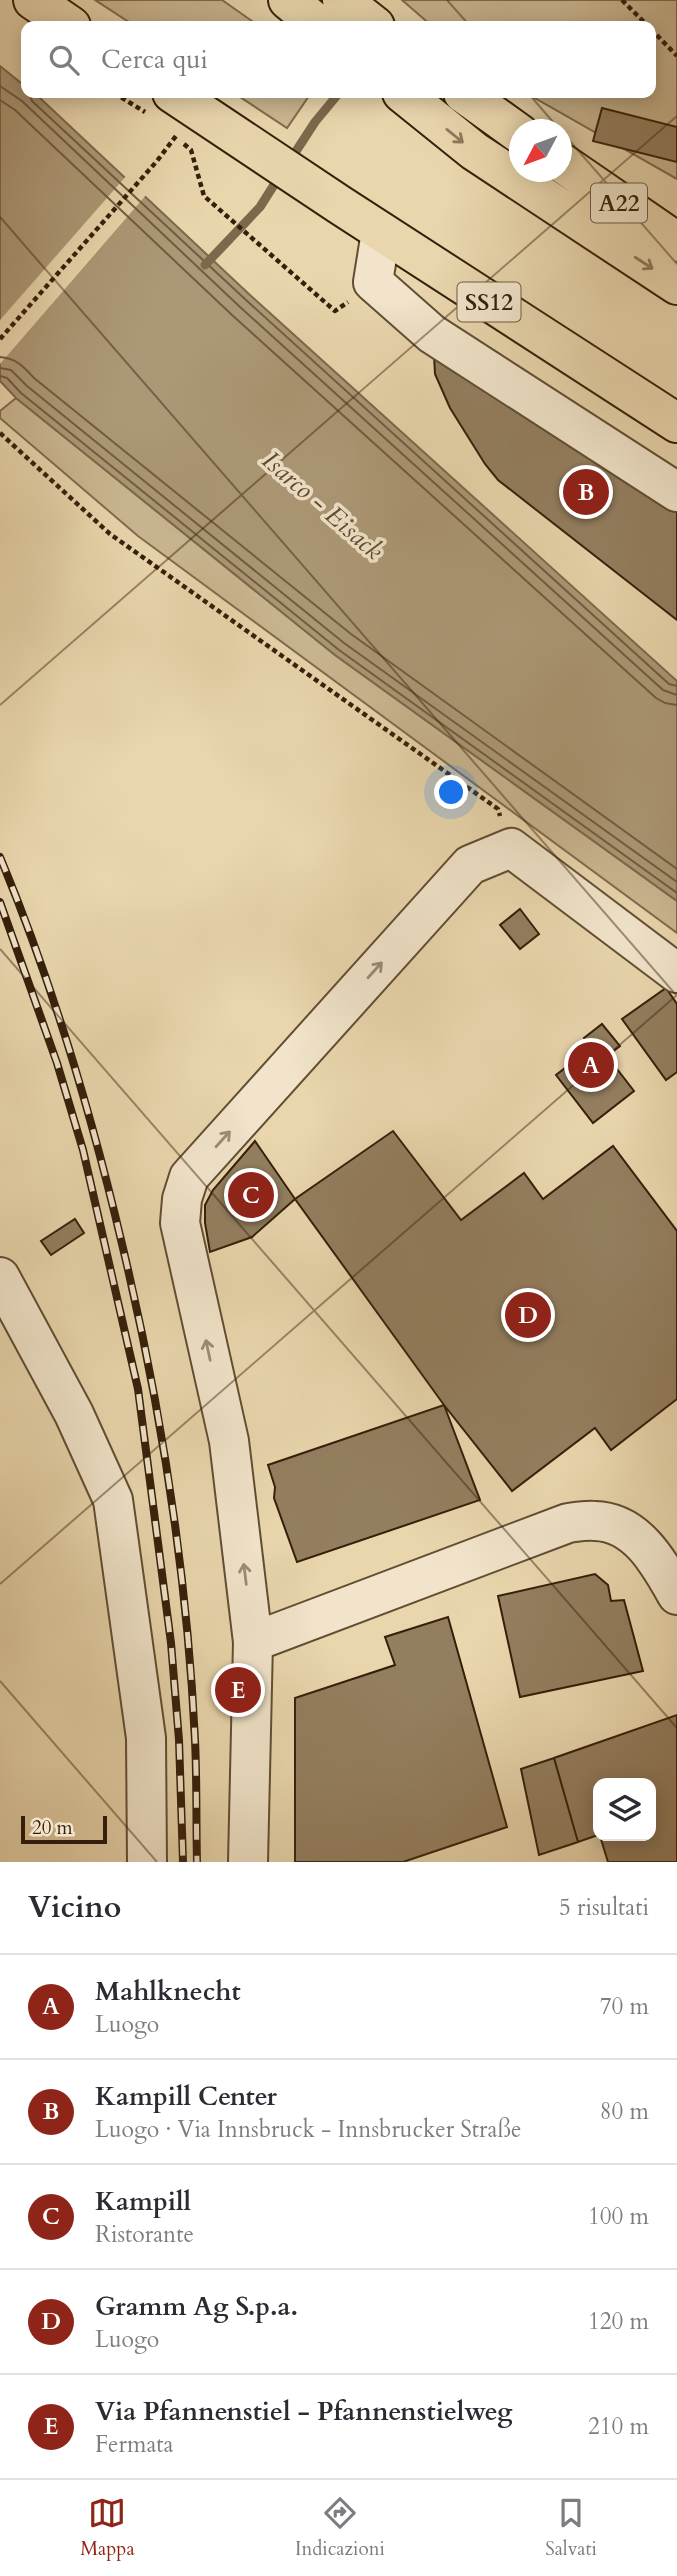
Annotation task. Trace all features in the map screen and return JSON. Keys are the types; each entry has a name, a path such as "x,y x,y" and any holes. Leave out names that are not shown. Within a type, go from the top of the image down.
{"main road":[{"path":"33,0 64,21"},
{"path":"288,0 314,21"},
{"path":"342,0 369,21"},
{"name":"A22","path":"408,98 474,151 677,285"},
{"path":"470,98 509,126"},
{"name":"SS12","path":"162,112 264,153 381,232 677,423"},
{"name":"A22","path":"572,170 677,242"}],"street":[{"path":"381,232 373,282 432,334 677,492"},
{"path":"248,1862 253,1642 239,1437 209,1299 180,1223 182,1199 189,1177 470,865 511,848 677,973"},
{"path":"0,1278 74,1414 113,1500 146,1738 147,1862"},
{"path":"253,1642 568,1523 597,1520 627,1530 656,1558 677,1595"}],"path":[{"path":"622,0 642,21"},
{"path":"656,35 677,56"},
{"path":"127,98 162,112 176,136 191,150 204,196 335,311 373,282"},
{"path":"0,339 176,136"},
{"path":"0,433 110,534 498,809 511,848"}],"shaded area":[{"path":"95,0 222,0 252,21 127,21"},
{"path":"402,0 677,0 677,179 535,98 656,98 656,21 426,21"},
{"path":"242,98 308,98 287,128"},
{"path":"16,398 335,655 677,901 677,933 138,536 0,418 0,411"}],"water":[{"name":"Isarco - Eisack","path":"0,66 21,83 21,98 41,99 250,295 677,681 677,901 335,655 16,398 0,381"}],"pier":[{"path":"127,175 147,194 0,364 0,320"}],"building":[{"path":"602,108 677,127 677,162 593,141"},
{"path":"434,355 677,503 677,620 498,480 450,408 435,374"},
{"path":"520,909 539,934 520,949 500,925"},
{"path":"666,988 677,1004 677,1072 666,1080 622,1019"},
{"path":"602,1024 620,1046 607,1056 634,1091 593,1123 556,1075 591,1048 584,1038"},
{"path":"393,1131 461,1220 524,1173 543,1199 613,1146 677,1231 677,1399 611,1450 595,1428 512,1491 444,1405 295,1199"},
{"path":"255,1141 295,1199 252,1237 210,1252 205,1205 213,1190"},
{"path":"75,1219 84,1233 51,1255 41,1241"},
{"path":"444,1405 480,1500 297,1562 274,1498 275,1487 268,1465"},
{"path":"595,1574 608,1585 611,1601 624,1600 643,1671 520,1697 498,1596"},
{"path":"448,1617 507,1827 403,1862 295,1862 295,1698 395,1665 385,1637"},
{"path":"677,1715 677,1862 608,1862 602,1841 656,1841 656,1778 593,1778 593,1837 578,1842 554,1758"},
{"path":"554,1758 578,1842 539,1855 521,1769"}],"waterway":[{"path":"289,162 315,122 335,98"},
{"path":"205,265 260,207 279,177"}],"railway":[{"path":"0,857 37,952 83,1097 122,1244 149,1367 170,1490 186,1615 195,1740 197,1862"},
{"path":"0,902 57,1063 83,1150 138,1389 171,1643 179,1740 183,1862"}],"place":[{"name":"Kampill Center","path":"586,492"},
{"name":"Mahlknecht","path":"591,1065"},
{"name":"Kampill","path":"251,1195"},
{"name":"Gramm Ag S.p.a.","path":"528,1315"},
{"name":"Via Pfannenstiel - Pfannenstielweg","path":"238,1690"}]}
